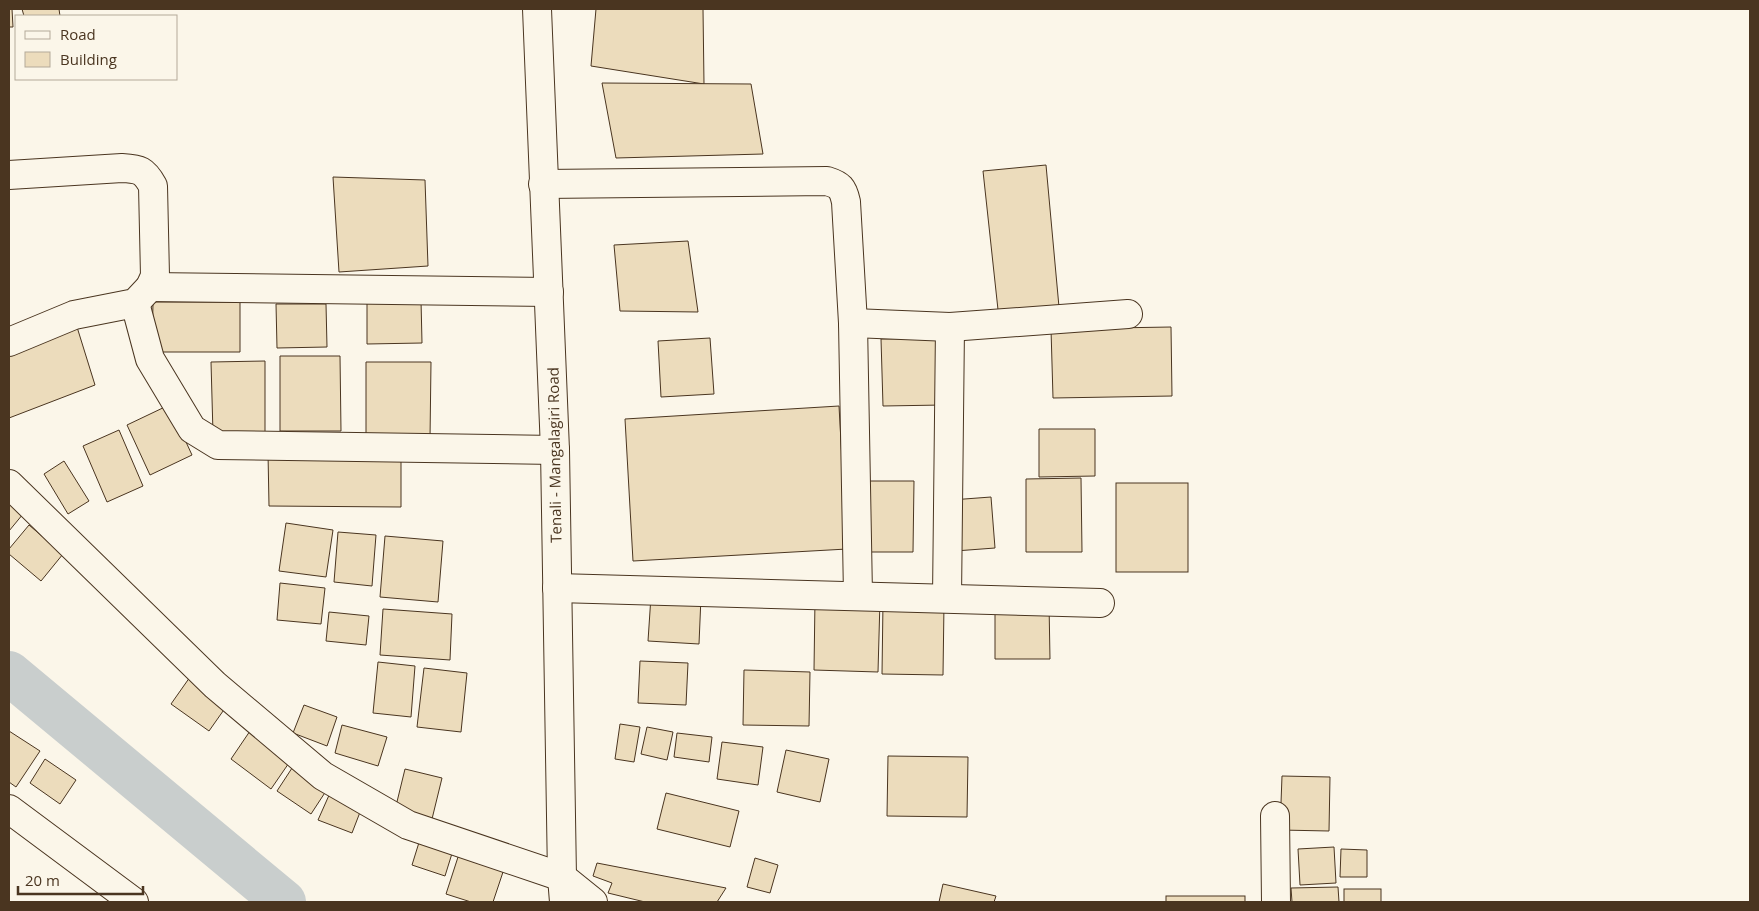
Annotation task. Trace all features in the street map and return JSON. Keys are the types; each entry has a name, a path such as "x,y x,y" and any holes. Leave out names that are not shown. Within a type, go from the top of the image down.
{"street":[{"name":"Tenali - Mangalagiri Road","path":"536,9 555,450 563,890"},
{"path":"9,175 122,168 138,169 147,175 153,186 155,276 142,295 150,359 192,429 218,445 555,450"},
{"path":"543,184 827,181 838,184 844,190 853,323 858,595"},
{"path":"9,342 74,315 142,295 549,292"},
{"path":"853,323 950,327 1128,314"},
{"path":"947,598 950,327"},
{"path":"9,484 215,685 323,776 408,825 594,902"},
{"path":"557,588 1100,602"},
{"path":"9,809 134,902"},
{"path":"1275,816 1276,902"}],"building":[{"path":"9,9 12,9 13,27 9,27"},
{"path":"22,9 59,9 60,15 24,15"},
{"path":"596,9 703,9 704,84 591,66"},
{"path":"602,83 751,84 763,154 616,158"},
{"path":"1046,165 1059,307 999,319 983,171"},
{"path":"333,177 425,180 428,266 339,272"},
{"path":"688,241 698,312 620,311 614,245"},
{"path":"367,300 421,300 422,343 367,344"},
{"path":"153,302 240,302 240,352 152,352"},
{"path":"276,304 326,304 327,347 277,348"},
{"path":"77,327 95,385 9,418 9,355"},
{"path":"1171,327 1172,396 1053,398 1051,329"},
{"path":"710,338 714,394 661,397 658,341"},
{"path":"942,338 943,405 883,406 881,339"},
{"path":"280,356 340,356 341,431 280,431"},
{"path":"265,361 265,433 213,434 211,362"},
{"path":"366,362 431,362 430,439 366,439"},
{"path":"169,405 192,455 150,475 127,425"},
{"path":"839,406 847,549 633,561 625,419"},
{"path":"1039,429 1095,429 1095,476 1039,477"},
{"path":"119,430 143,486 107,502 83,446"},
{"path":"268,453 401,453 401,507 269,506"},
{"path":"64,461 89,501 68,514 44,474"},
{"path":"1081,478 1082,552 1026,552 1026,479"},
{"path":"864,481 914,481 913,552 864,552"},
{"path":"1116,483 1188,483 1188,572 1116,572"},
{"path":"991,497 995,548 955,551 951,500"},
{"path":"9,502 23,514 9,531"},
{"path":"286,523 333,530 326,577 279,571"},
{"path":"29,525 63,554 41,581 9,554 9,549"},
{"path":"338,532 376,535 372,586 334,582"},
{"path":"385,536 443,541 438,602 380,597"},
{"path":"280,583 325,588 321,624 277,620"},
{"path":"651,596 701,597 699,644 648,641"},
{"path":"815,599 880,600 878,672 814,670"},
{"path":"883,602 944,604 943,675 882,674"},
{"path":"1049,603 1050,659 995,659 995,604"},
{"path":"383,609 452,614 450,660 380,655"},
{"path":"329,612 369,616 366,645 326,641"},
{"path":"640,661 688,663 686,705 638,703"},
{"path":"378,662 415,666 411,717 373,713"},
{"path":"424,668 467,673 461,732 417,727"},
{"path":"744,670 810,672 809,726 743,725"},
{"path":"190,677 228,704 209,731 171,704"},
{"path":"304,705 337,717 327,746 293,733"},
{"path":"620,724 640,727 634,762 615,759"},
{"path":"342,725 387,737 378,766 335,753"},
{"path":"647,727 673,732 667,760 641,754"},
{"path":"9,731 40,751 16,787 9,782"},
{"path":"250,731 291,760 271,789 231,759"},
{"path":"677,733 712,737 709,762 674,757"},
{"path":"722,742 763,747 758,785 717,779"},
{"path":"786,750 829,759 820,802 777,792"},
{"path":"888,756 968,757 967,817 887,816"},
{"path":"45,759 76,780 60,804 30,783"},
{"path":"294,765 328,788 311,814 277,791"},
{"path":"405,769 442,778 432,819 395,810"},
{"path":"1282,776 1330,777 1329,831 1280,830"},
{"path":"330,793 362,807 352,833 318,820"},
{"path":"666,793 739,811 730,847 657,829"},
{"path":"421,836 454,847 445,876 412,865"},
{"path":"1334,847 1336,883 1300,885 1298,849"},
{"path":"1341,849 1367,850 1367,877 1340,877"},
{"path":"459,854 504,869 493,902 471,902 446,894"},
{"path":"755,858 778,865 770,893 747,887"},
{"path":"597,863 726,888 717,902 645,902 608,893 612,883 593,876"},
{"path":"943,884 996,896 994,902 939,902"},
{"path":"1338,887 1339,902 1292,902 1291,888"},
{"path":"1344,889 1381,889 1381,902 1344,902"},
{"path":"1166,896 1245,896 1245,902 1166,902"}],"waterway":[{"path":"9,673 284,902"}]}
